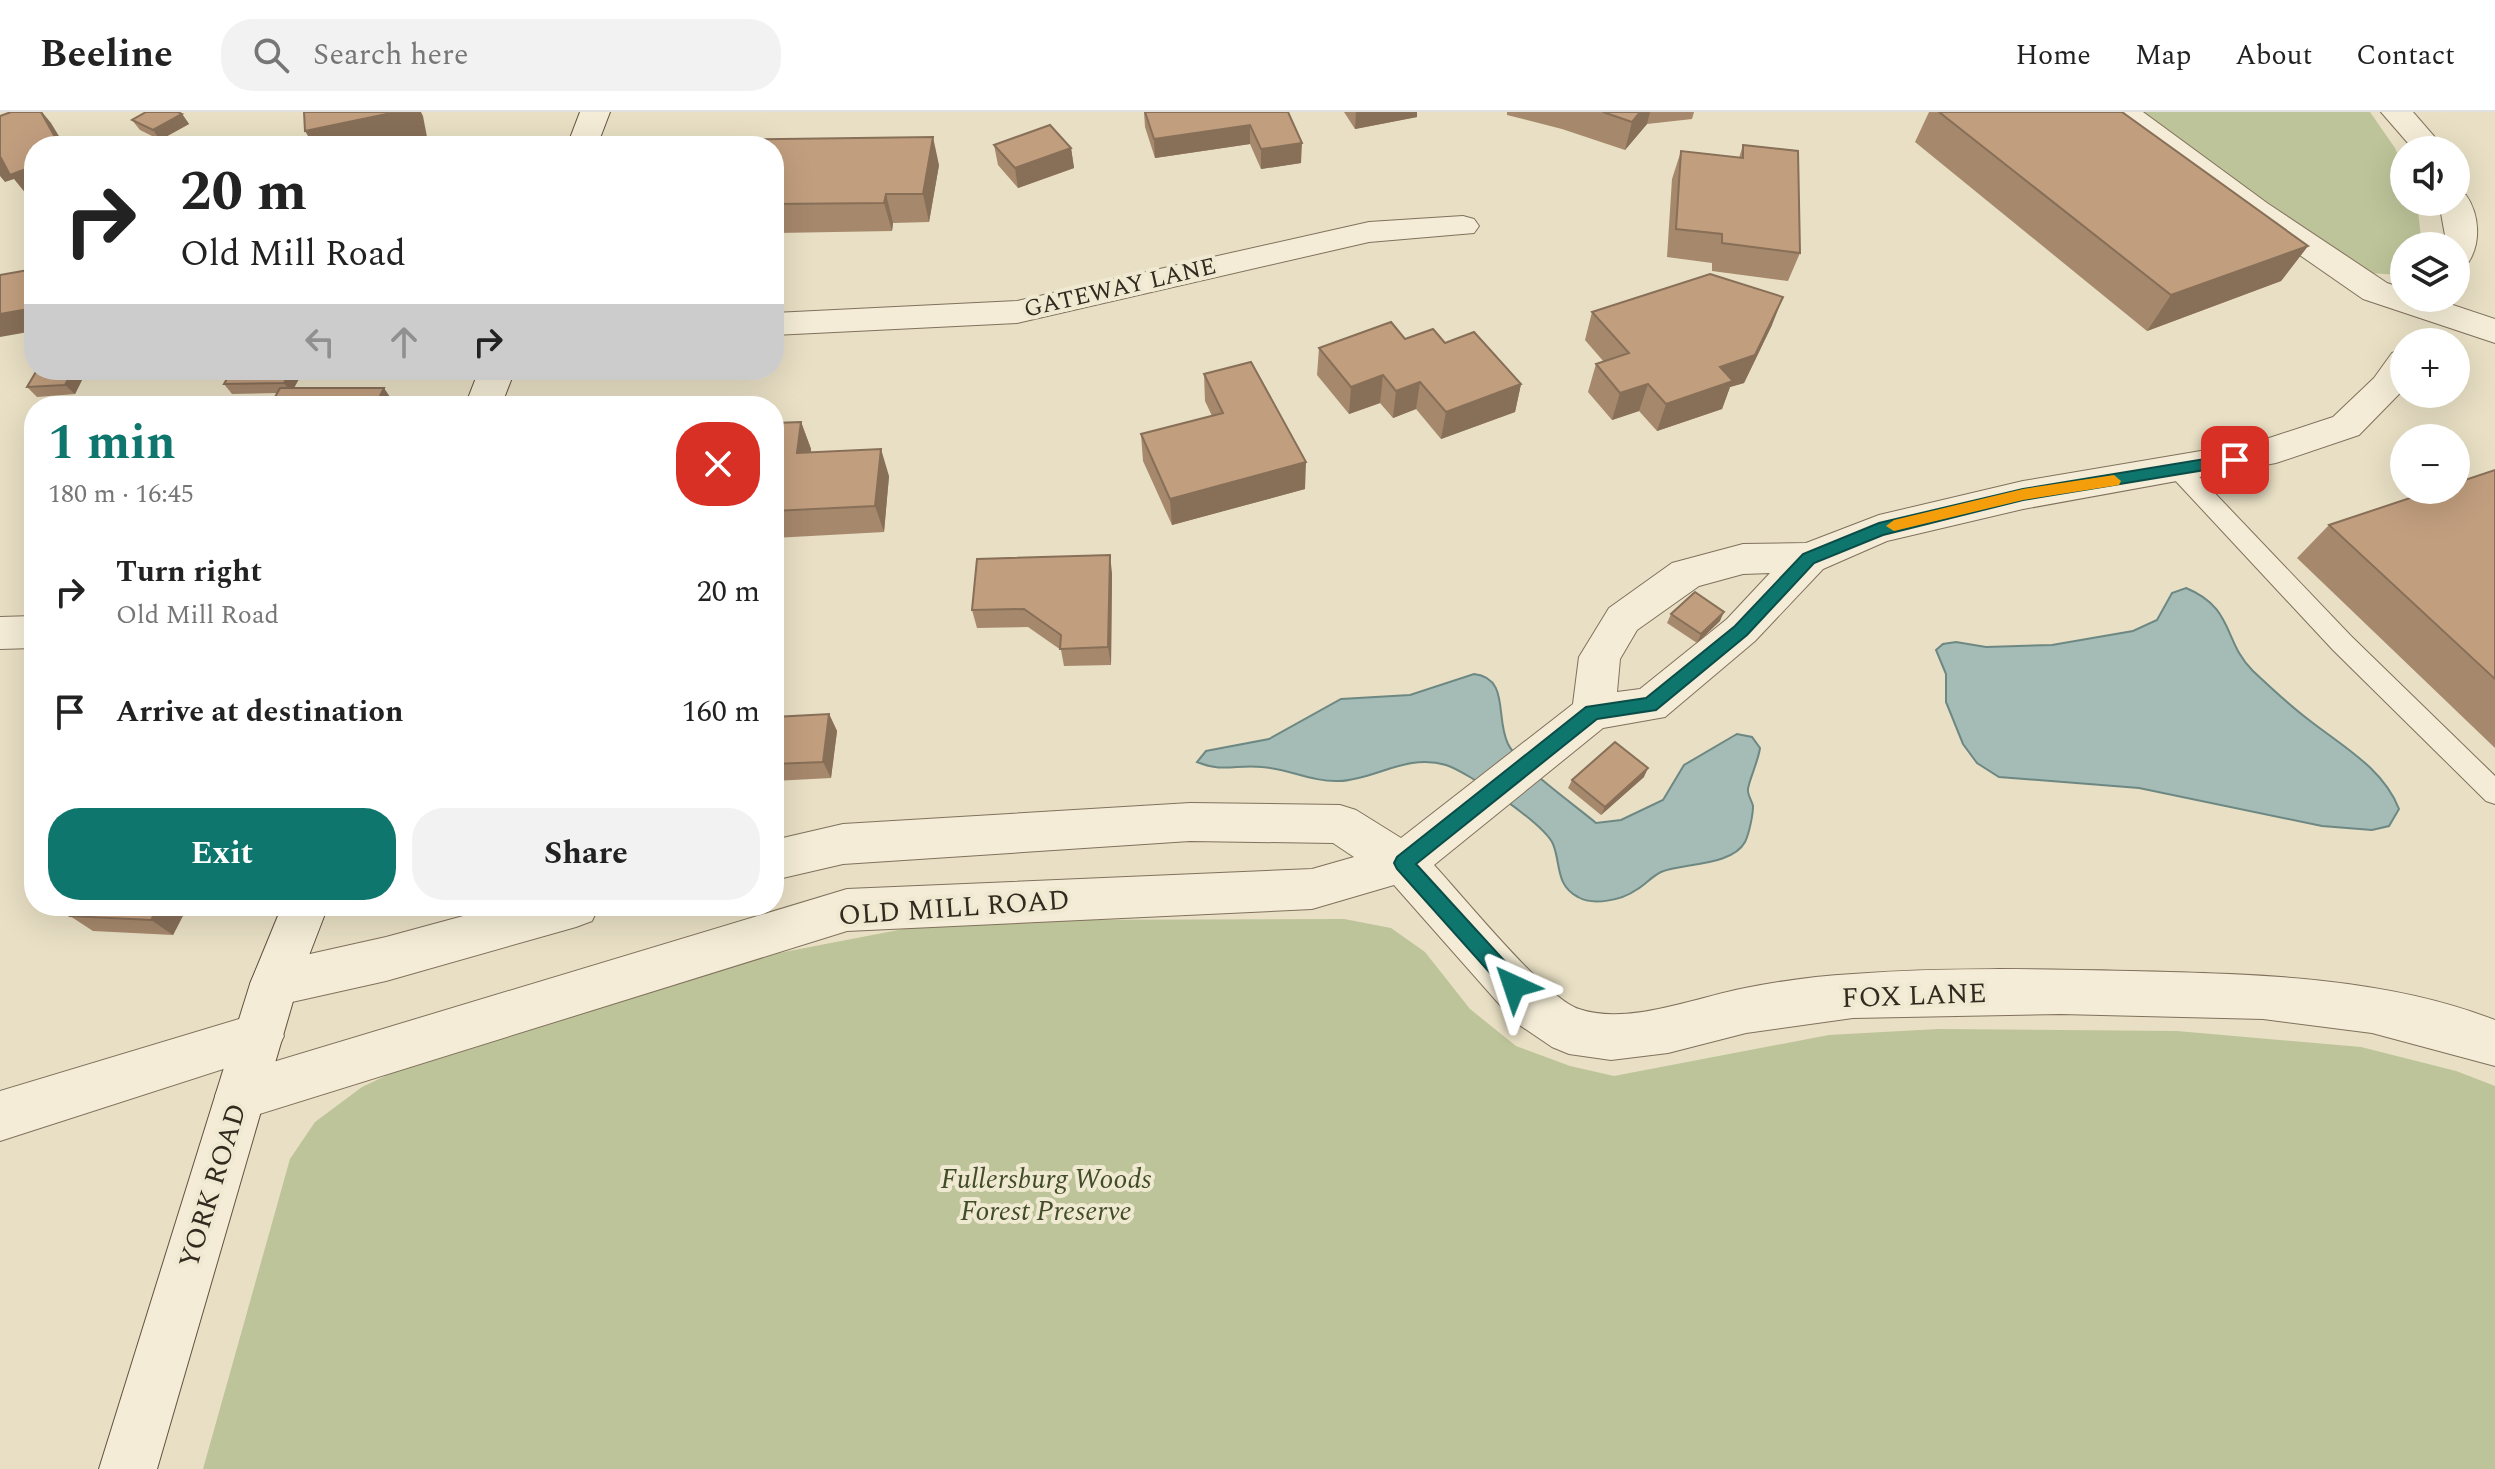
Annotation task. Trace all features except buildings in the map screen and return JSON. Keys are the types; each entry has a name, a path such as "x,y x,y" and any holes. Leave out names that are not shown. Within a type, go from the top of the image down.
{"street":[{"path":"586,136 595,112"},
{"path":"2124,112 2256,210 2375,291 2390,294"},
{"path":"2396,112 2418,136"},
{"name":"GATEWAY LANE","path":"784,324 1017,312 1369,232 1463,226"},
{"path":"2456,312 2495,331"},
{"path":"1809,558 1741,630 1650,705 1593,712 1600,657 1623,619 1686,574 1743,559 1809,558 1879,529 1935,515 2023,495 2263,454 2346,426 2390,382"},
{"path":"0,633 24,632"},
{"name":"OLD MILL ROAD","path":"240,1096 847,910 1312,889 1403,863 1593,712"},
{"path":"784,858 843,844 1190,822 1340,824 1403,863"},
{"name":"FOX LANE","path":"1403,863 1532,1006 1569,1031 1611,1037 1668,1030 1746,1010 1853,996 2061,992 2263,997 2372,1010 2495,1043"},
{"name":"YORK ROAD","path":"128,1469 274,984 301,916"},
{"path":"274,984 386,959 540,916"},
{"path":"0,1116 259,1036"}],"lane":[{"path":"2179,470 2342,643 2495,793"}],"green space":[{"path":"2134,112 2370,112 2390,141 2390,216 2419,216 2420,232 2390,232 2390,274 2366,273"},
{"name":"Fullersburg Woods Forest Preserve","path":"1344,919 1391,928 1425,952 1470,1009 1516,1046 1570,1066 1614,1076 1829,1035 1938,1029 2177,1031 2361,1047 2456,1071 2495,1086 2495,1469 203,1469 290,1159 315,1122 362,1087 415,1062 737,961 914,927 1031,920"}],"water":[{"path":"2186,588 2213,605 2253,671 2383,781 2399,809 2389,826 2372,830 2322,826 2139,788 1999,777 1977,763 1963,744 1946,702 1946,674 1936,650 1943,644 1956,642 1986,647 2052,645 2133,631 2157,620 2172,593"},
{"path":"1474,674 1493,683 1500,701 1504,734 1514,753 1596,823 1621,820 1663,800 1684,765 1737,734 1752,737 1760,748 1748,789 1753,810 1745,842 1739,850 1719,860 1661,872 1623,897 1607,901 1584,900 1571,892 1562,880 1553,844 1536,824 1487,788 1446,765 1418,762 1339,781 1319,780 1272,768 1223,768 1197,762 1206,751 1269,739 1341,699 1410,695"}],"slow traffic":[{"path":"1894,526 2023,495 2114,481"}],"route":[{"path":"1514,986 1403,863 1593,712 1650,705 1741,630 1809,558 1879,529 2023,495 2235,460"}]}
